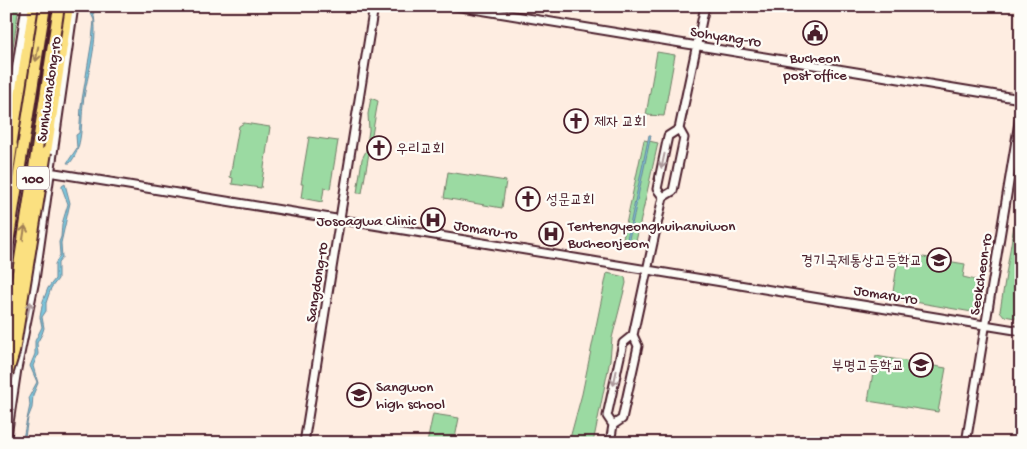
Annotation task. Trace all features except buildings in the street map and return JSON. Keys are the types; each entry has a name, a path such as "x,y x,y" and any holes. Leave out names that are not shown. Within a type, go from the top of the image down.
{"highway":[{"path":"6,185 34,6"},
{"name":"100","path":"6,256 44,6"},
{"name":"100","path":"6,350 59,6"},
{"path":"6,378 14,352 41,191 68,6"}],"street":[{"path":"6,135 26,6"},
{"name":"Sunhwandong-ro","path":"6,443 17,369 35,280 74,6"},
{"name":"Sangdong-ro","path":"304,443 374,6"},
{"name":"Sohyang-ro","path":"456,6 1021,99"},
{"path":"663,197 672,192 684,138 679,129 705,6"},
{"name":"Seokcheon-ro","path":"966,443 1021,110"},
{"path":"610,443 614,426 622,419 638,346 633,335 663,197 657,188 668,136 679,129"},
{"name":"Jomaru-ro","path":"6,164 1021,330"},
{"path":"614,426 607,416 623,343 633,335"}],"green space":[{"path":"6,6 19,6 6,94"},
{"path":"657,52 675,55 664,116 646,115"},
{"path":"30,57 47,60 42,95 25,92"},
{"path":"371,98 378,101 362,193 357,193 362,159 366,151"},
{"path":"24,99 40,102 33,150 16,148"},
{"path":"244,123 270,127 261,188 232,184 233,178 230,177 239,126"},
{"path":"309,137 338,141 330,189 324,188 322,202 301,198 303,184 301,184"},
{"path":"644,140 658,143 635,246 622,243"},
{"path":"448,172 506,181 502,208 444,198"},
{"path":"1021,183 1021,319 1004,316 1000,311"},
{"path":"899,253 965,264 963,277 980,281 976,309 972,312 892,298"},
{"path":"607,273 625,277 626,283 612,338 610,360 593,443 527,443 527,440 569,442 582,394"},
{"path":"876,356 946,368 938,412 868,401"},
{"path":"433,414 459,418 454,443 427,443"}],"water":[{"path":"92,6 94,6 95,22 94,45 83,104 81,135 77,150 74,157 70,163 67,163 77,148 76,135 79,133 81,106 92,40 94,20 90,11"},
{"path":"649,135 651,135 629,239 627,239"},
{"path":"65,184 70,203 61,243 62,258 58,263 58,279 51,288 46,303 46,311 42,317 44,328 37,343 38,354 33,366 38,383 33,395 24,443 22,443 30,405 29,397 37,382 30,366 35,354 35,341 42,327 40,317 43,301 48,288 55,279 55,264 60,255 59,242 68,204 62,188"}],"place":[{"name":"Bucheon post office","path":"815,33"},
{"name":"제자 교회","path":"576,121"},
{"name":"우리교회","path":"379,148"},
{"name":"성문교회","path":"528,199"},
{"name":"Josoagwa Clinic","path":"433,220"},
{"name":"Tentengyeonghuihanuiwon Bucheonjeom","path":"551,234"},
{"name":"경기국제통상고등학교","path":"939,260"},
{"name":"부명고등학교","path":"921,365"},
{"name":"Sangwon high school","path":"359,395"}]}
